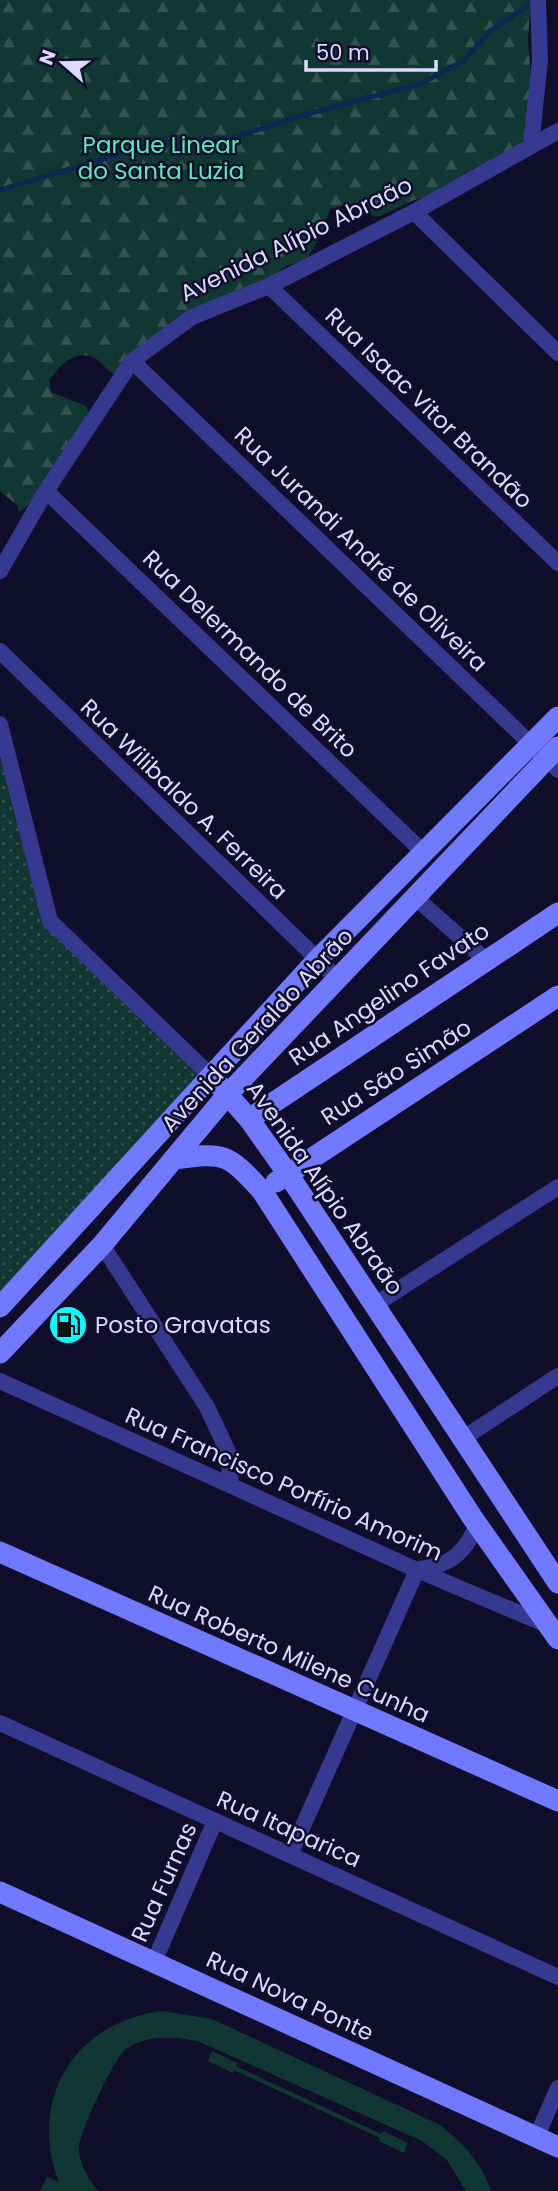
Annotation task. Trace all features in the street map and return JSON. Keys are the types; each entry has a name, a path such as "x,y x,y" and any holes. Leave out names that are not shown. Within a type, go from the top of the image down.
{"street":[{"path":"531,146 540,60 539,6"},
{"name":"Avenida Alípio Abraão","path":"0,571 46,491 132,361 192,317 269,286 414,212 531,146 554,138"},
{"path":"414,212 558,353"},
{"name":"Rua Isaac Vitor Brandão","path":"269,286 558,563"},
{"name":"Rua Jurandi André de Oliveira","path":"132,361 549,755"},
{"name":"Rua Delermando de Brito","path":"46,491 422,850"},
{"name":"Rua Wilibaldo A. Ferreira","path":"0,651 316,961 338,979"},
{"name":"Avenida Geraldo Abrão","path":"0,1353 102,1245 227,1095 417,899 549,755 558,717"},
{"name":"Avenida Alípio Abraão","path":"0,724 50,921 212,1077 249,1119 376,1304 505,1503 555,1571"},
{"name":"Avenida Geraldo Abrão","path":"0,1307 316,961 422,850 549,755"},
{"path":"417,899 486,961"},
{"name":"Rua Angelino Favato","path":"249,1119 558,913"},
{"name":"Rua São Simão","path":"262,1191 558,996"},
{"path":"174,1159 210,1154 226,1157 262,1191 478,1524 554,1632"},
{"path":"376,1304 558,1186"},
{"path":"102,1245 207,1406 228,1452 231,1484"},
{"path":"22,1286 42,1307"},
{"path":"462,1439 558,1376"},
{"name":"Rua Francisco Porfírio Amorim","path":"0,1381 554,1632"},
{"path":"291,1853 417,1570 439,1567 461,1555 478,1524 505,1503"},
{"name":"Rua Roberto Milene Cunha","path":"0,1552 354,1713 558,1801"},
{"name":"Rua Itaparica","path":"0,1723 291,1853 558,1977"},
{"name":"Rua Furnas","path":"154,1962 215,1821"},
{"name":"Rua Nova Ponte","path":"0,1892 558,2147"},
{"path":"536,2138 558,2088"}],"green space":[{"name":"Parque Linear do Santa Luzia","path":"0,0 531,0 528,38 532,93 525,144 493,158 438,195 414,200 378,217 343,206 330,209 322,233 307,259 286,266 274,276 237,290 118,376 92,357 84,355 65,363 49,381 51,392 86,406 89,414 32,502 18,513 18,506 0,491"},
{"path":"0,759 16,796 50,921 212,1077 0,1305"},
{"path":"163,2011 212,2019 438,2124 470,2153 491,2191 466,2191 447,2160 422,2141 200,2042 172,2038 143,2041 126,2049 98,2095 85,2126 79,2153 82,2165 98,2191 40,2191 47,2177 59,2182 51,2151 49,2122 55,2094 66,2069 83,2048 105,2030 132,2018"},
{"path":"212,2051 237,2063 236,2066 381,2134 383,2131 408,2143 404,2153 379,2141 380,2138 234,2070 233,2073 208,2061"}],"waterway":[{"path":"0,190 152,144 231,138 420,84 463,61 490,31 535,1"}],"place":[{"name":"Posto Gravatas","path":"68,1325"}]}
